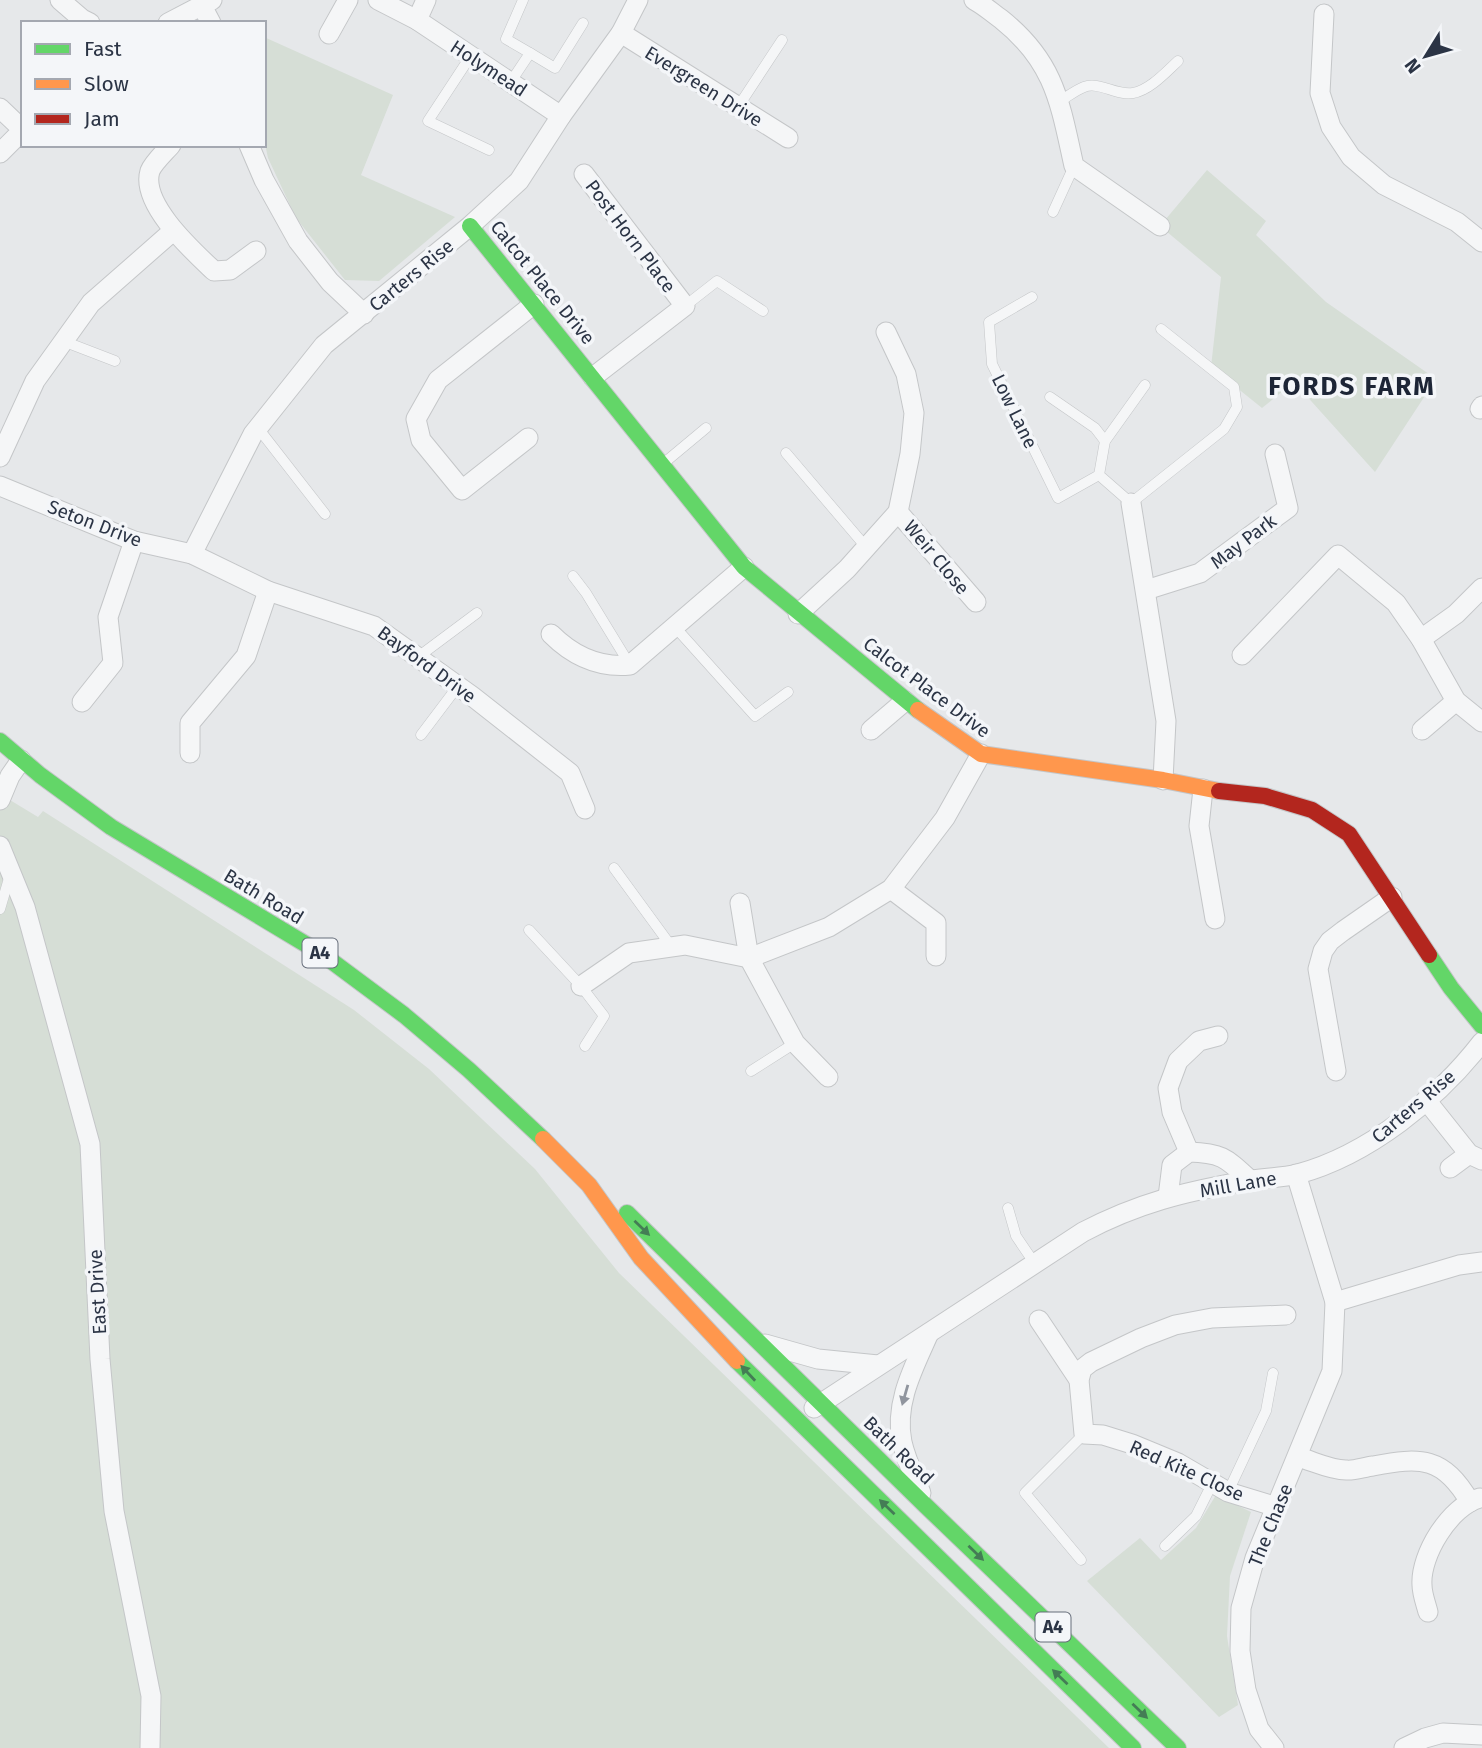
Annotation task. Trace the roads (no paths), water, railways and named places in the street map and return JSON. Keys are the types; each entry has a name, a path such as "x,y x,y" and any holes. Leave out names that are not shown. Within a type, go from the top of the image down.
{"main road":[{"name":"Calcot Place Drive","path":"470,226 744,568 905,701 981,754 1163,780 1203,789 1265,796 1312,810 1349,834 1451,988 1482,1026"},
{"name":"Bath Road","path":"0,741 21,760 111,827 321,954 351,975 469,1070 589,1185 622,1208 1178,1748"},
{"name":"Bath Road","path":"589,1185 641,1258 757,1382 1133,1748"}],"street":[{"path":"60,0 86,21"},
{"path":"329,34 348,0"},
{"name":"Holymead","path":"377,0 417,20 561,116"},
{"path":"417,20 426,0"},
{"name":"Carters Rise","path":"192,554 258,428 324,345 470,226 519,181 561,116 621,33 638,0"},
{"path":"974,0 1014,30 1031,47 1044,66 1060,101 1074,166 1160,226"},
{"path":"174,21 208,10"},
{"path":"1324,14 1320,93 1331,127 1351,157 1384,185 1457,222 1482,242"},
{"name":"Evergreen Drive","path":"621,33 788,138"},
{"path":"0,108 21,128"},
{"path":"0,153 21,132"},
{"path":"169,147 150,171 150,192 173,232 214,271 230,270 256,251"},
{"path":"250,147 264,180 298,241 330,282 364,314"},
{"name":"Post Horn Place","path":"584,174 685,306 593,377"},
{"path":"0,457 34,381 91,303 173,232"},
{"path":"528,438 462,490 421,440 416,419 438,380 534,304"},
{"path":"798,614 898,512 910,454 914,413 906,374 886,332"},
{"name":"May Park","path":"1146,590 1200,573 1288,508 1275,454"},
{"name":"Seton Drive","path":"0,486 134,541 192,554"},
{"path":"1131,503 1166,721 1163,780"},
{"name":"Weir Close","path":"898,512 976,602"},
{"path":"82,702 113,663 108,617 134,541"},
{"name":"Bayford Drive","path":"192,554 268,591 374,626 458,686 570,773 585,809"},
{"path":"1242,655 1338,555 1396,603 1421,639 1456,701 1482,722"},
{"path":"551,634 563,646 588,660 600,664 630,665 744,568"},
{"path":"1421,639 1456,614 1482,588"},
{"path":"190,753 190,723 246,656 268,591"},
{"path":"871,730 905,701"},
{"path":"1422,730 1456,701"},
{"path":"581,986 629,953 685,945 749,958 829,926 891,889 946,818 981,754"},
{"path":"0,800 10,776 21,760"},
{"path":"1203,789 1199,826 1216,919"},
{"name":"East Drive","path":"0,846 25,907 90,1144 100,1359 112,1497 150,1696 150,1748"},
{"path":"891,889 936,923 936,956"},
{"path":"1336,1071 1318,969 1323,951 1343,930 1392,897"},
{"path":"740,903 749,958 794,1043 828,1077"},
{"path":"1189,1152 1172,1112 1168,1087 1178,1060 1199,1041 1218,1037"},
{"name":"Carters Rise","path":"1296,1174 1336,1161 1374,1141 1426,1100 1471,1057 1482,1042"},
{"path":"1426,1100 1475,1157 1450,1168"},
{"path":"1168,1197 1172,1165 1189,1152 1214,1153 1250,1180"},
{"name":"Mill Lane","path":"796,1421 1083,1232 1120,1213 1168,1197 1250,1180 1296,1174 1335,1302"},
{"path":"1335,1302 1459,1265 1482,1262"},
{"name":"The Chase","path":"1274,1748 1259,1729 1246,1690 1240,1651 1241,1608 1255,1558 1332,1371 1335,1302"},
{"path":"1084,1434 1079,1380 1082,1369 1091,1362 1175,1325 1212,1318 1286,1315"},
{"path":"1039,1320 1079,1380"},
{"path":"926,1506 908,1460 900,1427 903,1397 930,1332"},
{"path":"757,1342 818,1359 878,1365"},
{"name":"Red Kite Close","path":"1084,1434 1103,1435 1132,1444 1178,1463 1220,1488 1277,1507"},
{"path":"1298,1457 1346,1470 1417,1460 1438,1466 1449,1473 1476,1500 1449,1519 1434,1539 1422,1584 1428,1612"},
{"path":"1415,1746 1443,1733 1482,1735"}],"lane":[{"path":"523,0 506,39 555,68 583,23"},
{"path":"738,107 782,40"},
{"path":"510,83 530,53"},
{"path":"470,57 428,121 489,150"},
{"path":"1060,101 1086,86 1122,94 1134,93 1153,83 1178,61"},
{"path":"1053,212 1074,166"},
{"path":"685,306 717,281 763,312"},
{"name":"Low Lane","path":"1032,297 989,322 992,364 1058,498 1099,475"},
{"path":"1145,385 1105,441 1099,475 1131,503 1224,429 1237,407 1234,387 1161,329"},
{"path":"64,341 115,360"},
{"name":"Low Lane","path":"1050,397 1095,428 1105,441"},
{"path":"258,428 325,514"},
{"path":"662,465 706,428"},
{"path":"786,453 866,547"},
{"path":"573,576 630,665"},
{"path":"418,657 477,613"},
{"path":"675,627 755,716 788,692"},
{"path":"421,735 458,686"},
{"path":"614,868 671,947"},
{"path":"0,909 10,874"},
{"path":"529,930 581,986 604,1016 585,1046"},
{"path":"751,1071 794,1043"},
{"path":"1008,1208 1016,1236 1035,1264"},
{"path":"1165,1546 1196,1517 1220,1488 1266,1411 1273,1373"},
{"path":"1081,1560 1025,1493 1084,1434"}],"district":[{"name":"FORDS FARM","path":"1352,386"}]}
